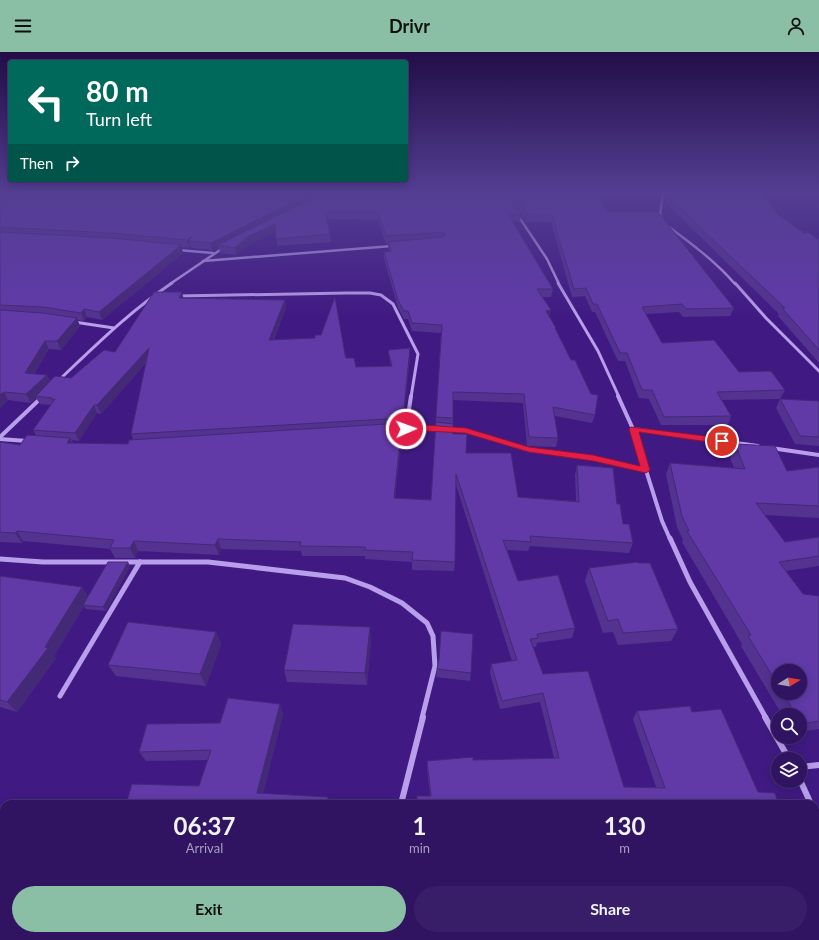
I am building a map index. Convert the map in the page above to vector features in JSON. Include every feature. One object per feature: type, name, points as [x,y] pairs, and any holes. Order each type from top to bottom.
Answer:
[{"type":"street","points":[[531,233],[548,259],[558,282],[598,351],[633,429],[662,521],[690,582],[785,752]]},
{"type":"street","points":[[678,233],[695,246],[727,274],[766,318],[819,371]]},
{"type":"street","points":[[57,382],[114,328],[152,296],[226,246]]},
{"type":"street","points":[[204,261],[395,246]]},
{"type":"street","points":[[176,250],[213,254]]},
{"type":"street","points":[[175,296],[370,293],[385,297],[393,304],[418,354],[406,429]]},
{"type":"street","points":[[152,296],[160,296]]},
{"type":"street","points":[[69,322],[114,328]]},
{"type":"street","points":[[0,438],[45,393]]},
{"type":"street","points":[[390,430],[425,428],[466,431],[529,450],[593,458],[646,470]]},
{"type":"street","points":[[633,429],[819,455]]},
{"type":"street","points":[[0,438],[31,442]]},
{"type":"street","points":[[0,559],[44,562],[208,562],[345,578],[370,587],[402,603],[427,622],[434,636],[435,666],[402,800]]},
{"type":"street","points":[[60,696],[140,562]]},
{"type":"street","points":[[807,766],[819,765]]},
{"type":"street","points":[[804,788],[809,800]]},
{"type":"building","points":[[0,233],[112,238],[181,245],[99,312],[84,309],[81,313],[43,307],[0,305]]},
{"type":"building","points":[[118,233],[230,233],[211,243],[189,241],[192,236],[187,240]]},
{"type":"building","points":[[241,233],[255,233],[247,237],[235,248],[218,245]]},
{"type":"building","points":[[276,233],[330,234],[276,239]]},
{"type":"building","points":[[385,233],[423,233],[386,236]]},
{"type":"building","points":[[444,233],[520,233],[553,289],[537,289],[551,310],[546,311],[571,360],[575,360],[591,394],[598,395],[595,415],[553,407],[558,438],[529,437],[524,394],[453,392],[453,418],[436,417],[442,325],[412,323],[408,311],[404,311],[398,300],[384,252],[391,251],[388,242],[442,237],[445,235]]},
{"type":"building","points":[[557,233],[675,233],[734,308],[686,309],[682,304],[642,307],[662,343],[714,340],[739,372],[771,371],[785,390],[717,392],[731,416],[664,417],[652,390],[642,390],[627,353],[620,353],[597,304],[593,304],[586,288],[574,289]]},
{"type":"building","points":[[706,233],[810,233],[819,240],[819,350],[782,308],[785,308]]},
{"type":"building","points":[[154,292],[182,292],[179,298],[285,300],[269,340],[315,338],[315,335],[321,335],[335,297],[346,358],[354,358],[356,367],[392,366],[388,350],[410,348],[403,418],[131,434],[149,348],[97,405],[94,405],[75,433],[33,430],[55,399],[36,396],[55,376],[71,378],[104,350],[115,352]]},
{"type":"building","points":[[0,310],[42,313],[77,318],[57,341],[45,341],[25,373],[47,375],[26,394],[4,392],[0,395]]},
{"type":"building","points":[[780,399],[819,401],[819,437],[800,436]]},
{"type":"building","points":[[436,422],[453,424],[453,434],[467,434],[466,453],[511,453],[518,497],[579,502],[577,465],[613,468],[617,504],[620,504],[623,524],[629,524],[633,543],[530,536],[531,542],[503,540],[518,581],[558,575],[575,628],[537,634],[538,638],[530,639],[543,674],[588,671],[624,787],[665,788],[637,711],[690,706],[692,712],[721,709],[758,792],[775,793],[777,800],[417,800],[417,796],[431,796],[427,761],[473,757],[473,760],[559,758],[543,693],[502,701],[491,664],[517,660],[456,474],[455,562],[412,560],[413,552],[365,550],[365,547],[300,546],[301,542],[218,539],[215,545],[134,541],[130,548],[110,548],[114,540],[17,531],[15,533],[0,532],[0,442],[20,445],[27,435],[70,438],[67,443],[128,444],[129,440],[402,423],[394,498],[431,500]]},
{"type":"building","points":[[735,444],[775,446],[787,471],[819,467],[819,506],[756,503],[785,542],[819,537],[819,556],[779,562],[803,594],[819,596],[819,721],[807,723],[807,708],[792,708],[787,700],[807,700],[807,664],[771,664],[771,674],[748,636],[751,635],[687,531],[689,531],[682,516],[670,463],[745,469]]},
{"type":"building","points":[[108,562],[128,562],[103,607],[83,605]]},
{"type":"building","points":[[638,562],[650,563],[678,629],[623,633],[618,619],[608,621],[589,568]]},
{"type":"building","points":[[0,576],[82,587],[45,647],[48,648],[7,702],[0,700]]},
{"type":"building","points":[[128,622],[216,632],[200,674],[108,665]]},
{"type":"building","points":[[293,624],[370,627],[365,673],[284,670]]},
{"type":"building","points":[[441,631],[473,634],[471,673],[437,669]]},
{"type":"building","points":[[228,698],[280,704],[257,793],[328,797],[328,800],[127,800],[132,784],[199,786],[211,750],[139,752],[147,724],[220,723]]},
{"type":"route","points":[[406,429],[425,428],[466,431],[529,450],[593,458],[646,470],[633,429],[722,441]]}]
